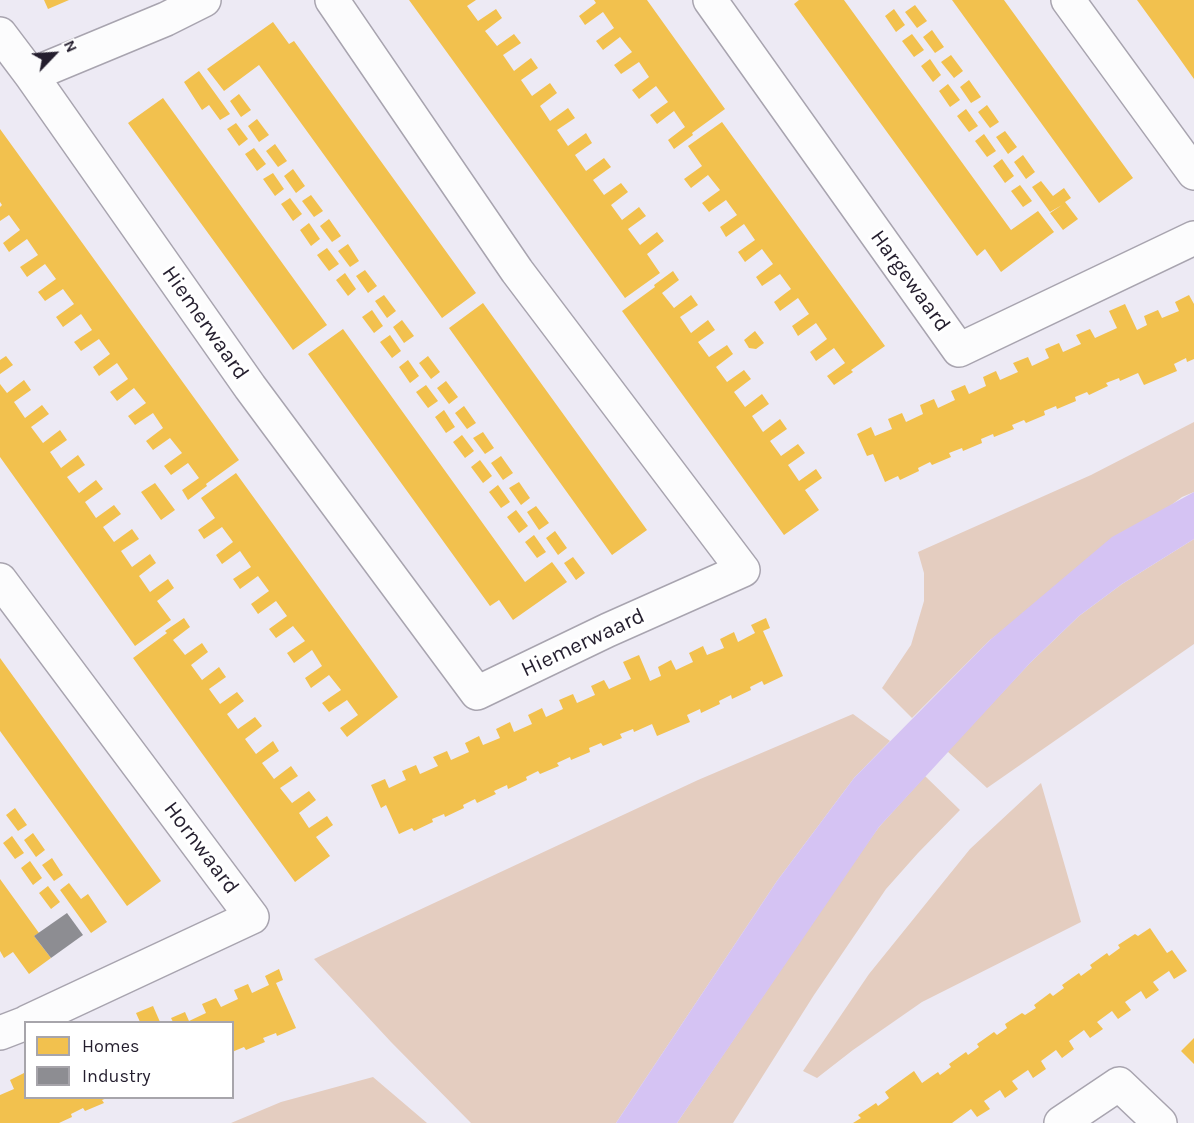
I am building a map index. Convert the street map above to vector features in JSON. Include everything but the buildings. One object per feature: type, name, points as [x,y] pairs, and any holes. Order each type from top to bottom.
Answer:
[{"type":"street","points":[[32,75],[166,19],[204,0]]},
{"type":"street","name":"Hiemerwaard","points":[[0,34],[32,75],[250,387],[477,693],[608,630],[743,570],[517,271],[332,0]]},
{"type":"street","name":"Hargewaard","points":[[710,0],[959,350],[1194,238]]},
{"type":"street","points":[[1068,0],[1194,173]]},
{"type":"street","name":"Hornwaard","points":[[0,580],[252,917],[30,1021]]},
{"type":"street","name":"Hornwaard","points":[[0,1033],[24,1024]]},
{"type":"street","points":[[1061,1123],[1119,1084],[1160,1123]]},
{"type":"shaded area","points":[[1194,422],[1194,492],[1182,497],[990,640],[912,718],[882,688],[911,645],[924,601],[924,573],[918,552],[1091,475]]},
{"type":"shaded area","points":[[1194,492],[1194,539],[1122,584],[1079,616],[1031,662],[879,827],[677,1123],[616,1123],[777,881],[854,778],[990,640],[1112,537]]},
{"type":"shaded area","points":[[1194,539],[1194,644],[987,788],[947,751],[1031,662],[1079,616],[1122,584]]},
{"type":"shaded area","points":[[853,714],[890,741],[854,778],[777,881],[616,1123],[471,1123],[314,959],[698,780]]},
{"type":"shaded area","points":[[925,776],[960,810],[886,889],[814,995],[733,1123],[677,1123],[852,864],[879,827]]},
{"type":"shaded area","points":[[1041,783],[1081,922],[922,1002],[817,1078],[803,1071],[869,974],[970,849]]},
{"type":"shaded area","points":[[373,1077],[427,1123],[231,1123],[281,1102]]}]
